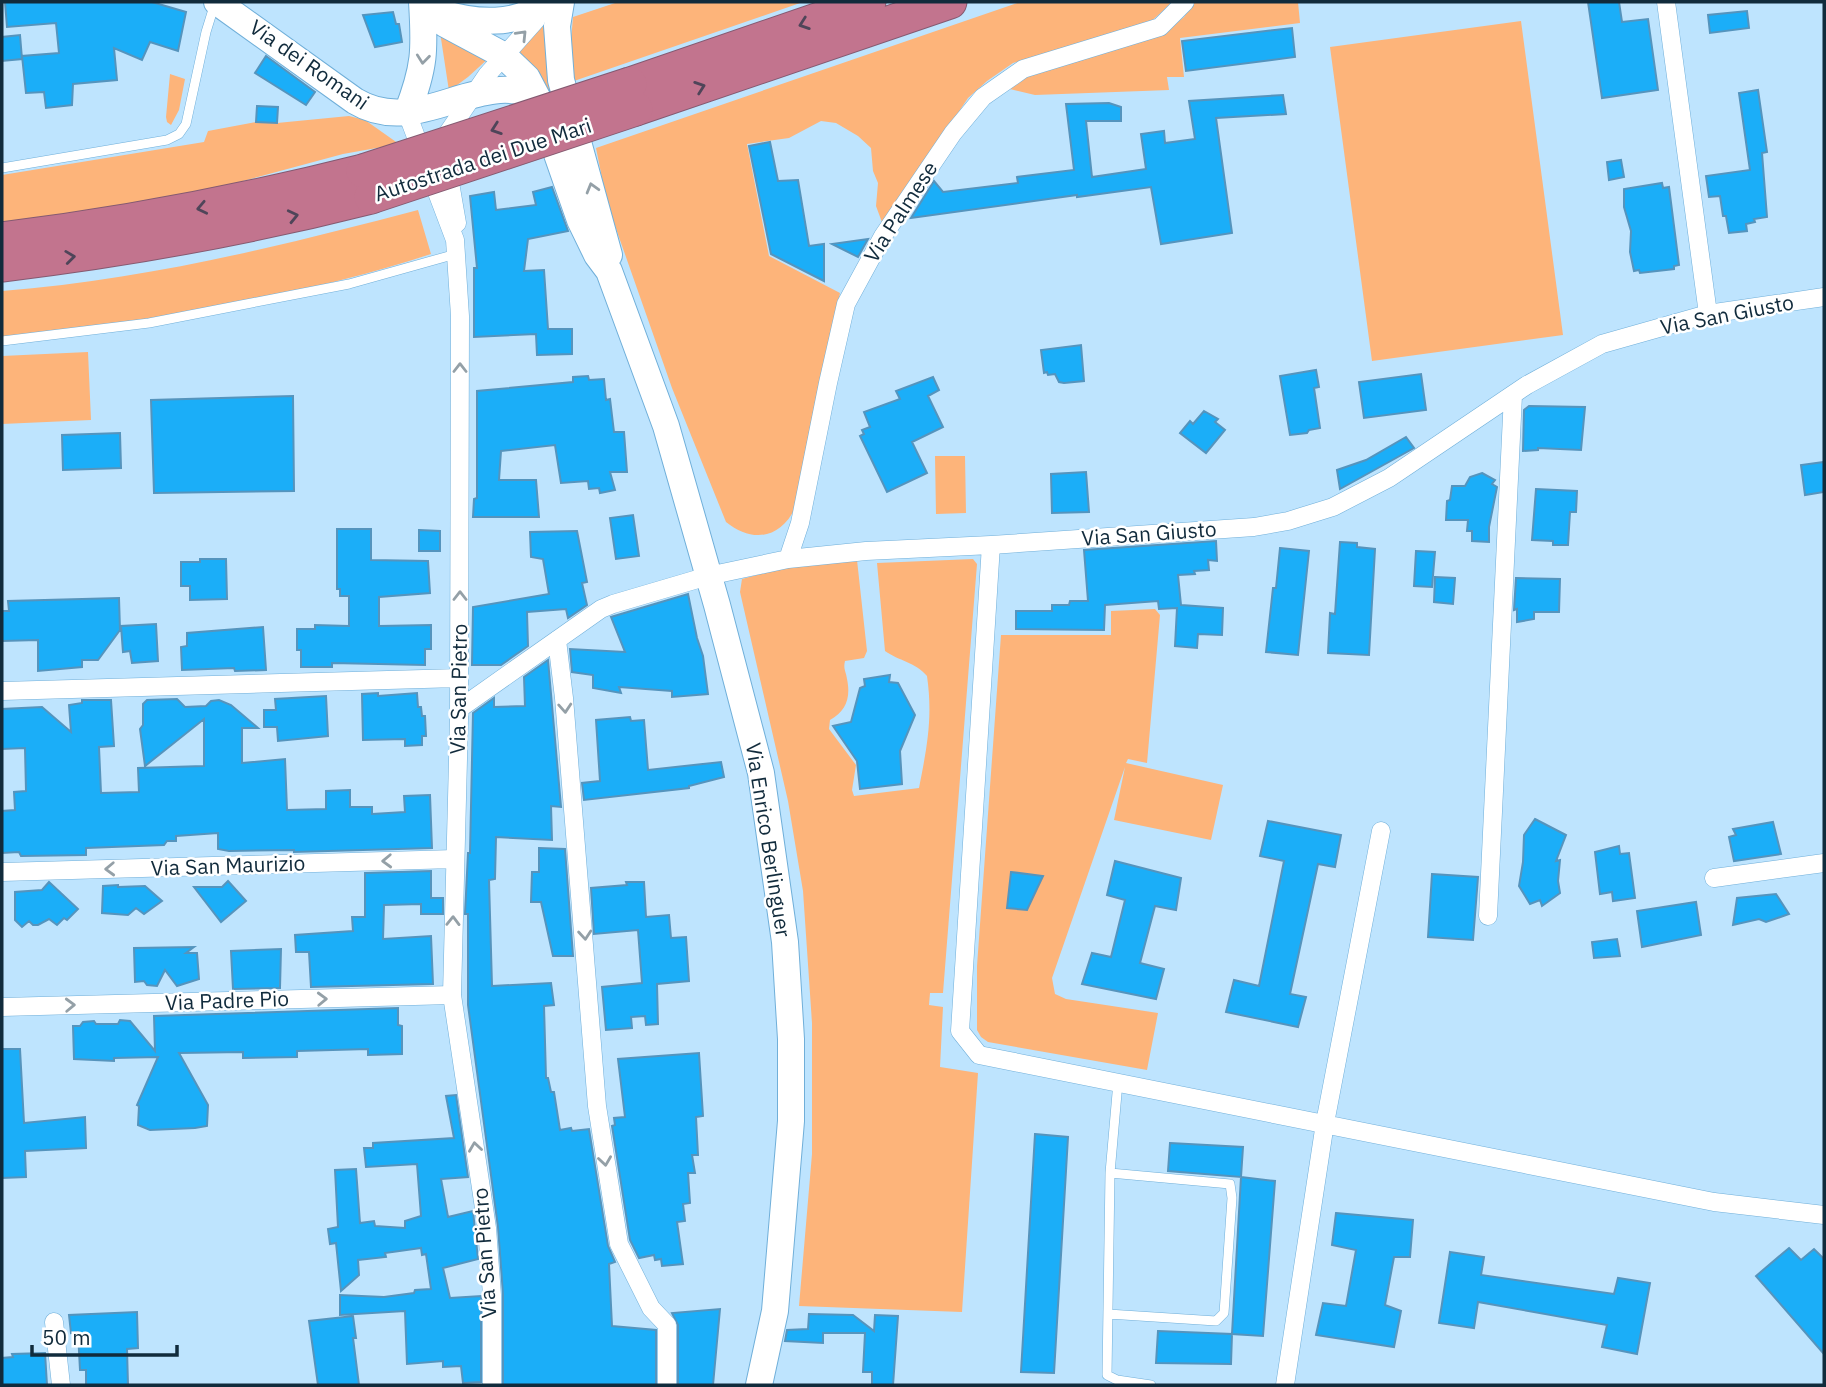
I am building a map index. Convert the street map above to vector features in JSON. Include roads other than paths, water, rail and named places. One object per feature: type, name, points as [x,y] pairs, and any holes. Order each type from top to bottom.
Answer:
[{"type":"highway","name":"Autostrada dei Due Mari","points":[[2,265],[89,255],[193,237],[371,197],[633,97],[869,2]]},
{"type":"highway","name":"Autostrada dei Due Mari","points":[[2,239],[85,229],[289,190],[633,97],[950,2]]},
{"type":"main road","name":"Via dei Romani","points":[[217,2],[366,107],[382,112],[407,113]]},
{"type":"main road","points":[[407,113],[422,69],[429,5],[466,19],[485,21],[506,19],[549,3]]},
{"type":"main road","name":"Via Enrico Berlinguer","points":[[549,3],[557,26],[561,80],[609,248],[609,271]]},
{"type":"main road","name":"Via Enrico Berlinguer","points":[[429,5],[445,24],[503,55],[527,78],[537,97],[580,220],[597,255],[609,271],[666,426],[761,774],[785,942],[791,1039],[791,1121],[775,1311],[759,1385]]},
{"type":"main road","points":[[407,113],[496,91],[517,90],[537,97]]},
{"type":"street","name":"Via Palmese","points":[[788,559],[800,523],[846,304],[883,236],[953,133],[983,97],[1023,69],[1160,27],[1185,2]]},
{"type":"street","points":[[1666,2],[1708,314]]},
{"type":"street","points":[[456,247],[457,226],[444,148],[447,134],[503,55],[549,3]]},
{"type":"street","name":"Via San Pietro","points":[[407,113],[456,247],[460,316],[459,709],[452,995],[487,1228],[492,1295],[492,1385]]},
{"type":"street","name":"Via San Giusto","points":[[459,709],[612,604],[708,576],[788,559],[866,551],[1254,527],[1288,521],[1333,507],[1389,478],[1513,395],[1602,344],[1708,314],[1824,297]]},
{"type":"street","points":[[1488,916],[1513,395]]},
{"type":"street","points":[[991,545],[960,1031],[979,1055],[1325,1122],[1714,1202],[1824,1214]]},
{"type":"street","points":[[557,640],[597,1106],[606,1168],[619,1244],[651,1308],[667,1325],[667,1385]]},
{"type":"street","points":[[2,691],[459,678]]},
{"type":"street","points":[[1285,1385],[1325,1122],[1381,831]]},
{"type":"street","name":"Via San Maurizio","points":[[2,872],[455,859]]},
{"type":"street","points":[[1714,878],[1824,863]]},
{"type":"street","name":"Via Padre Pio","points":[[2,1007],[452,995]]},
{"type":"street","points":[[54,1322],[61,1385]]},
{"type":"lane","points":[[2,168],[167,140],[179,134],[186,124],[206,32],[217,2]]},
{"type":"lane","points":[[2,341],[149,323],[349,284],[456,247]]},
{"type":"lane","points":[[1118,1082],[1110,1173],[1107,1375],[1117,1380],[1151,1385]]},
{"type":"lane","points":[[1108,1314],[1216,1321],[1221,1319],[1224,1313],[1232,1198],[1230,1184],[1110,1173]]}]
